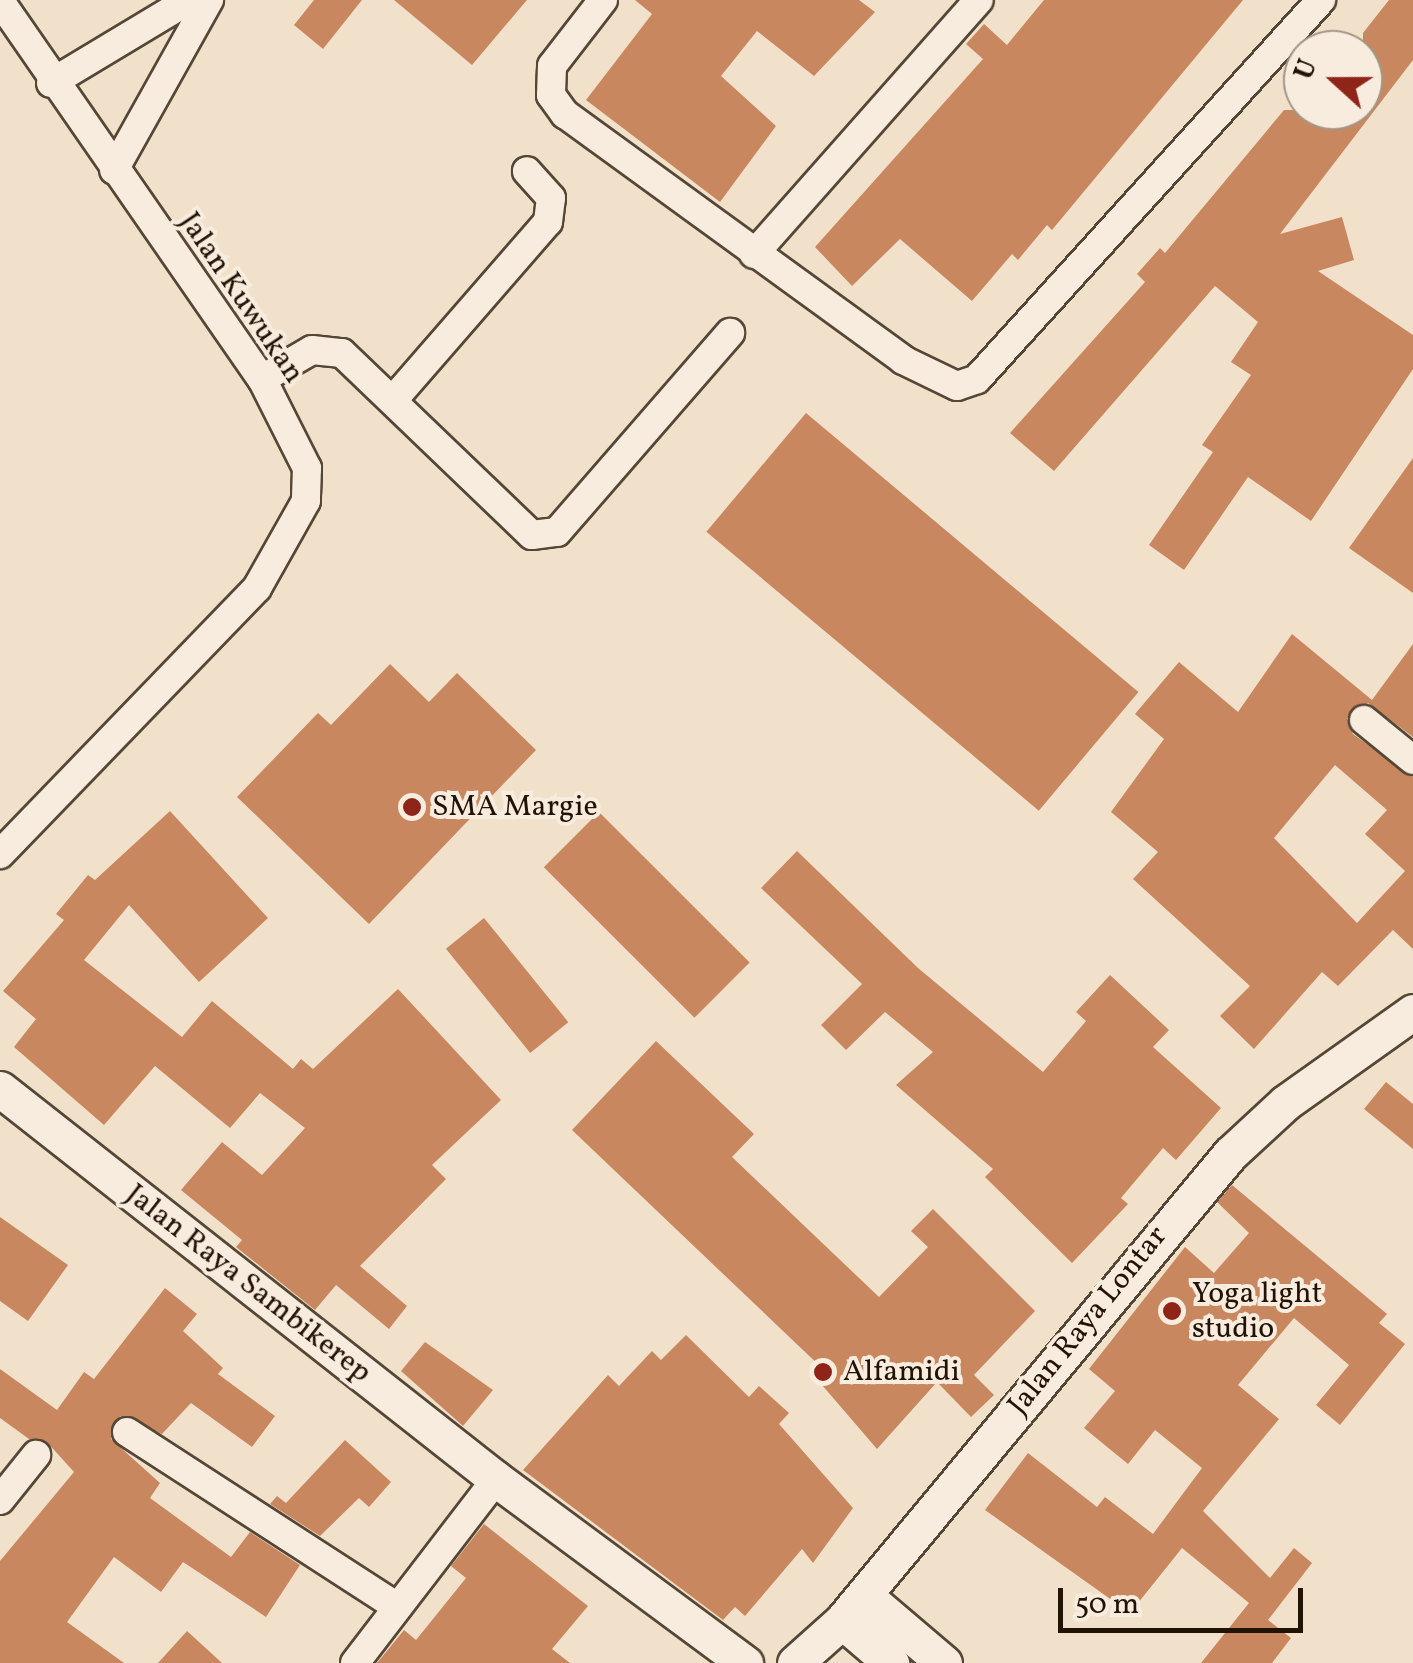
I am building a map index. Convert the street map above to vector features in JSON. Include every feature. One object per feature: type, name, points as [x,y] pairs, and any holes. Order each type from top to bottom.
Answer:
[{"type":"street","points":[[51,82],[189,0]]},
{"type":"street","points":[[114,170],[209,0]]},
{"type":"street","points":[[603,0],[560,48],[550,95],[582,129],[754,254],[931,376],[957,386],[977,378],[1321,0]]},
{"type":"street","points":[[754,254],[978,0]]},
{"type":"street","name":"Jalan Kuwukan","points":[[0,1],[51,82],[262,379],[307,468],[306,500],[256,588],[0,854]]},
{"type":"street","points":[[392,400],[548,222],[551,198],[526,171]]},
{"type":"street","points":[[262,379],[312,350],[342,352],[508,520],[532,535],[557,532],[730,332]]},
{"type":"street","points":[[1364,720],[1413,760]]},
{"type":"street","name":"Jalan Raya Lontar","points":[[795,1663],[853,1608],[1230,1154],[1284,1103],[1413,1012]]},
{"type":"street","name":"Jalan Raya Sambikerep","points":[[0,1088],[496,1479]]},
{"type":"street","points":[[127,1432],[397,1607]]},
{"type":"street","points":[[0,1500],[36,1455]]},
{"type":"street","points":[[355,1663],[496,1479],[745,1663]]},
{"type":"street","points":[[853,1608],[891,1663]]},
{"type":"street","points":[[853,1608],[944,1663]]},
{"type":"building","points":[[314,0],[362,0],[323,49],[294,25]]},
{"type":"building","points":[[394,0],[527,0],[472,65]]},
{"type":"building","points":[[635,0],[859,0],[875,12],[814,76],[757,31],[721,76],[776,126],[720,202],[586,100],[652,14]]},
{"type":"building","points":[[1044,0],[1243,0],[1052,230],[1047,225],[1018,260],[1012,254],[972,301],[900,239],[852,286],[815,247],[983,59],[966,44],[984,24],[1007,45]]},
{"type":"building","points":[[1389,0],[1413,0],[1413,60],[1383,99],[1383,30],[1365,30]]},
{"type":"building","points":[[1283,111],[1283,130],[1359,130],[1280,234],[1342,217],[1354,260],[1318,271],[1413,335],[1413,369],[1311,521],[1248,477],[1184,570],[1149,545],[1213,452],[1202,445],[1251,375],[1231,362],[1258,322],[1215,286],[1054,471],[1010,433],[1145,282],[1137,274],[1160,248],[1165,253]]},
{"type":"building","points":[[806,413],[1138,692],[1039,811],[706,532]]},
{"type":"building","points":[[1413,458],[1413,593],[1349,548]]},
{"type":"building","points":[[1292,634],[1372,700],[1413,644],[1413,737],[1368,703],[1347,718],[1353,734],[1413,777],[1413,949],[1393,930],[1338,986],[1322,972],[1254,1049],[1220,1016],[1250,986],[1133,879],[1158,852],[1111,812],[1164,739],[1135,714],[1179,662],[1238,712]],"holes":[[[1335,765],[1387,810],[1365,834],[1405,871],[1357,923],[1274,838]]]},
{"type":"building","points":[[390,664],[429,702],[457,673],[536,750],[369,924],[237,797],[318,713],[331,725]]},
{"type":"building","points":[[170,811],[268,918],[199,982],[129,905],[84,960],[182,1037],[212,1001],[293,1069],[301,1059],[313,1069],[398,989],[501,1100],[432,1165],[446,1179],[360,1266],[407,1306],[389,1329],[336,1285],[315,1310],[236,1247],[242,1240],[181,1190],[222,1142],[262,1175],[305,1128],[260,1093],[230,1128],[155,1066],[104,1125],[14,1047],[36,1019],[3,991],[64,920],[56,914],[88,875],[95,880]]},
{"type":"building","points":[[599,812],[750,963],[694,1018],[544,867]]},
{"type":"building","points":[[797,851],[918,968],[1043,1072],[1086,1021],[1076,1012],[1110,975],[1169,1030],[1153,1047],[1221,1108],[1176,1160],[1163,1148],[1121,1198],[1128,1204],[1072,1263],[985,1177],[993,1169],[896,1085],[933,1052],[885,1012],[846,1050],[821,1025],[862,984],[761,888]]},
{"type":"building","points":[[484,918],[568,1022],[530,1053],[446,949]]},
{"type":"building","points":[[656,1041],[754,1134],[732,1157],[879,1297],[928,1247],[911,1231],[933,1209],[1035,1311],[974,1375],[994,1395],[971,1417],[937,1382],[877,1449],[816,1378],[824,1370],[572,1130]]},
{"type":"building","points":[[1386,1082],[1413,1104],[1413,1149],[1364,1109]]},
{"type":"building","points":[[1232,1185],[1387,1314],[1379,1323],[1405,1344],[1340,1425],[1316,1405],[1349,1365],[1294,1318],[1238,1385],[1279,1419],[1203,1511],[1270,1578],[1294,1548],[1312,1563],[1268,1620],[1291,1638],[1272,1663],[1201,1663],[1249,1603],[1182,1548],[1130,1613],[985,1510],[1028,1453],[1097,1507],[1105,1497],[1153,1534],[1202,1468],[1155,1430],[1128,1464],[1084,1428],[1115,1391],[1089,1369],[1185,1247],[1214,1273],[1249,1233],[1217,1202]]},
{"type":"building","points":[[0,1217],[68,1265],[28,1321],[0,1301]]},
{"type":"building","points":[[165,1288],[197,1314],[183,1331],[223,1368],[218,1374],[275,1416],[252,1447],[191,1403],[162,1434],[120,1416],[111,1439],[160,1483],[150,1498],[231,1557],[250,1532],[300,1565],[266,1617],[183,1562],[161,1592],[114,1557],[67,1622],[124,1663],[0,1663],[0,1561],[74,1472],[46,1441],[29,1439],[0,1418],[0,1369],[57,1410],[84,1372],[94,1379]]},
{"type":"building","points":[[686,1335],[749,1397],[759,1386],[789,1413],[779,1424],[853,1508],[813,1563],[802,1549],[745,1616],[735,1607],[723,1620],[523,1470],[608,1375],[619,1386],[652,1351],[661,1360]]},
{"type":"building","points":[[425,1342],[493,1390],[463,1426],[401,1371]]},
{"type":"building","points":[[345,1440],[391,1482],[369,1507],[359,1498],[320,1536],[270,1504],[277,1496],[286,1503]]},
{"type":"building","points":[[484,1524],[588,1606],[552,1649],[570,1663],[377,1663],[404,1630],[416,1640],[466,1578],[451,1566]]},
{"type":"building","points":[[187,1631],[222,1663],[158,1663]]},
{"type":"place","name":"SMA Margie","points":[[412,807]]},
{"type":"place","name":"Yoga light studio","points":[[1172,1311]]},
{"type":"place","name":"Alfamidi","points":[[823,1372]]}]
